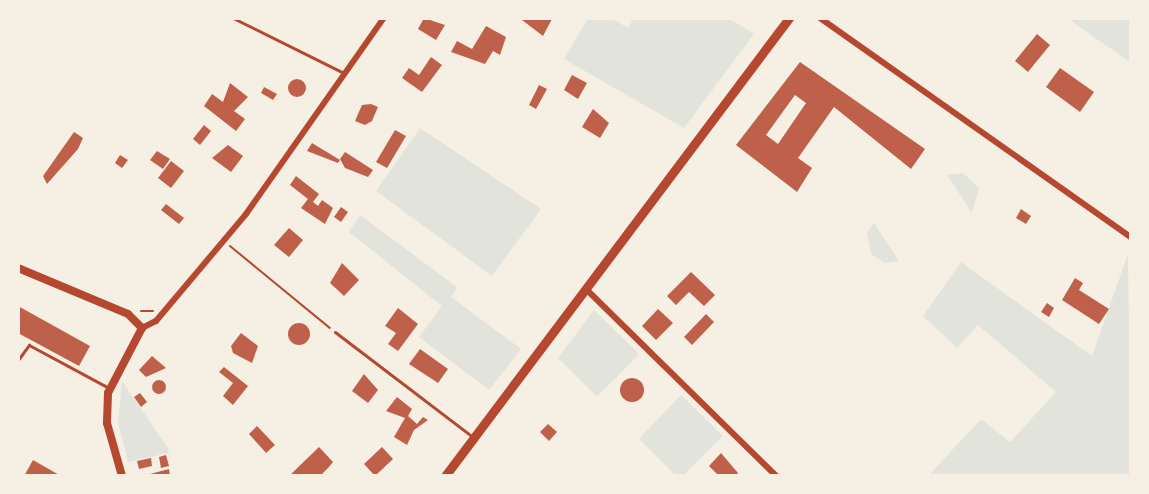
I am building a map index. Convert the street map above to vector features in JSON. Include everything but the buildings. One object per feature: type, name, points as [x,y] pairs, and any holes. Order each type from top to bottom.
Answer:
[{"type":"main road","points":[[445,476],[476,440],[789,18]]},
{"type":"street","points":[[122,476],[107,423],[109,388],[142,328],[156,321],[223,241],[346,74],[384,18]]},
{"type":"street","points":[[820,18],[1131,237]]},
{"type":"street","points":[[18,268],[125,313],[142,328]]},
{"type":"street","points":[[587,290],[776,476]]},
{"type":"lane","points":[[233,18],[346,74]]},
{"type":"lane","points":[[335,332],[476,440]]},
{"type":"lane","points":[[18,360],[29,345],[109,388]]},
{"type":"path","points":[[223,241],[335,332]]},
{"type":"path","points":[[125,313],[128,306],[148,312],[161,304]]},
{"type":"shaded area","points":[[588,18],[611,18],[628,28],[634,18],[728,18],[754,34],[684,128],[564,59]]},
{"type":"shaded area","points":[[1067,18],[1131,18],[1131,63]]},
{"type":"shaded area","points":[[420,128],[541,209],[492,276],[376,191]]},
{"type":"shaded area","points":[[963,173],[979,188],[972,213],[947,175]]},
{"type":"shaded area","points":[[360,215],[457,287],[451,297],[521,349],[489,390],[419,337],[442,306],[349,232]]},
{"type":"shaded area","points":[[874,223],[899,261],[885,263],[871,254],[867,233]]},
{"type":"shaded area","points":[[1128,254],[1131,476],[928,476],[981,419],[1010,442],[1056,392],[978,325],[957,348],[923,316],[961,262],[1092,356]]},
{"type":"shaded area","points":[[594,310],[639,354],[597,397],[558,358]]},
{"type":"shaded area","points":[[122,381],[168,448],[169,453],[128,462],[118,423]]},
{"type":"shaded area","points":[[681,395],[723,436],[683,476],[676,476],[639,439]]}]
